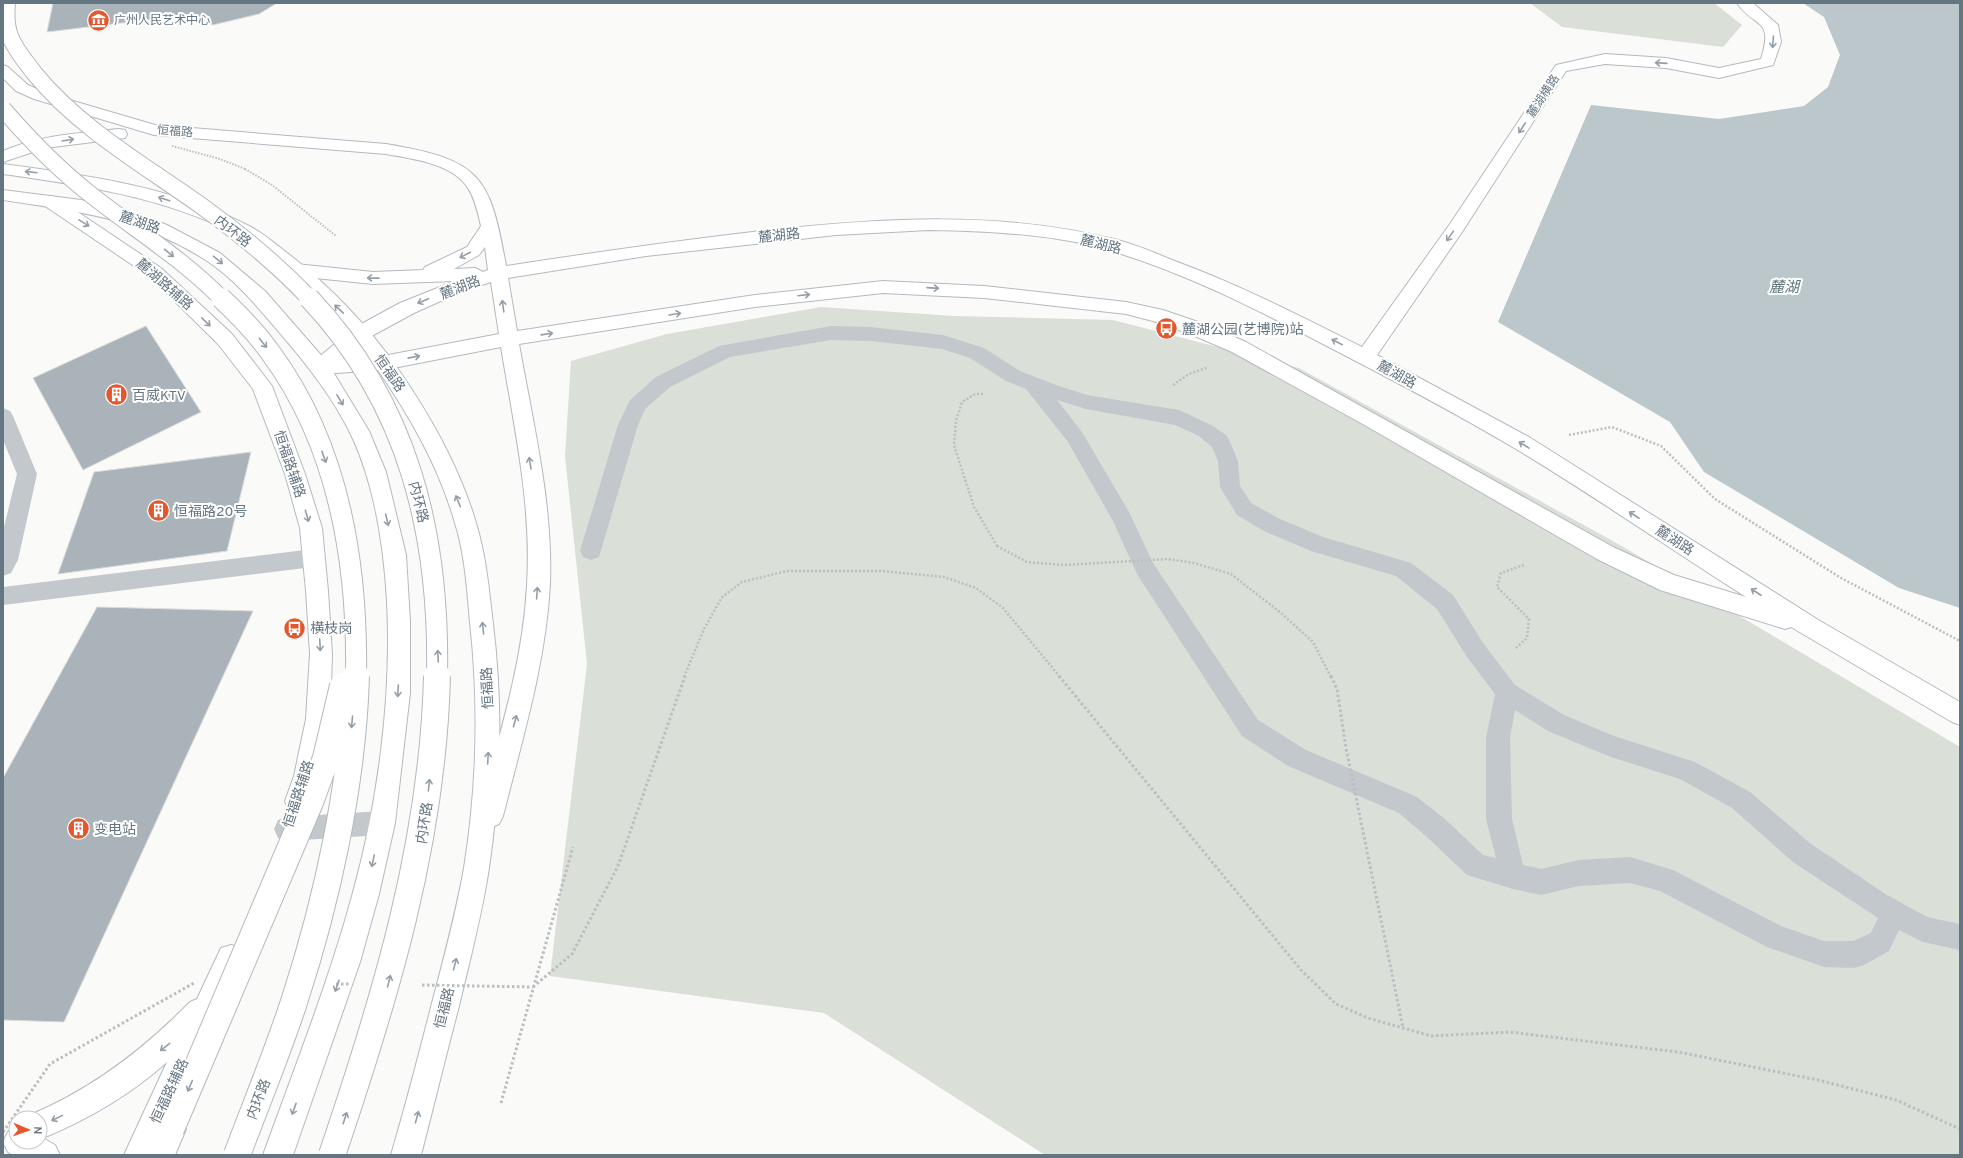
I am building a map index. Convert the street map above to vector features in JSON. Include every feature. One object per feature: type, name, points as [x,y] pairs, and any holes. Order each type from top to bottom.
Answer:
[{"type":"main road","name":"内环路","points":[[7,3],[6,15],[10,37],[38,79],[60,102],[136,162],[195,201],[251,244],[304,292],[332,323],[359,360],[383,401],[402,444],[418,494],[428,545],[434,594],[438,670],[434,743],[426,819],[408,903],[384,1000],[332,1155]]},
{"type":"main road","name":"麓湖横路","points":[[1365,357],[1456,228],[1562,68],[1605,59],[1666,63],[1719,73],[1768,62],[1774,42],[1772,25],[1744,3]]},
{"type":"main road","name":"恒福路","points":[[3,70],[22,88],[40,96],[154,130],[355,145],[411,153],[455,169],[472,182],[482,198],[490,226],[499,273],[508,339],[535,490],[539,529],[536,615],[523,690],[477,867],[457,956],[406,1155]]},
{"type":"main road","name":"内环路","points":[[3,109],[21,132],[58,166],[204,282],[247,323],[285,373],[301,399],[336,488],[346,530],[356,602],[358,648],[349,756],[340,817],[309,952],[285,1029],[237,1155]]},
{"type":"main road","points":[[3,157],[15,151],[66,140],[154,130]]},
{"type":"main road","name":"麓湖路","points":[[3,169],[59,176],[155,196],[194,209],[240,228],[266,245],[296,270]]},
{"type":"main road","name":"麓湖路","points":[[3,195],[81,206],[131,218],[161,229],[214,257],[259,296],[320,367]]},
{"type":"main road","name":"麓湖路辅路","points":[[43,201],[92,228],[154,272],[225,339],[262,386]]},
{"type":"main road","name":"麓湖路","points":[[320,367],[361,333],[407,308],[457,287],[499,273],[646,250],[884,225],[971,225],[1054,233],[1117,246],[1200,277],[1273,310],[1365,357],[1522,443],[1812,628],[1960,714]]},
{"type":"main road","points":[[412,277],[446,265],[473,251],[490,226]]},
{"type":"main road","name":"恒福路","points":[[296,270],[352,321],[384,363],[412,404],[438,453],[463,514],[476,574],[488,694],[488,760],[477,867]]},
{"type":"main road","points":[[296,270],[332,275],[373,278],[499,273]]},
{"type":"main road","name":"麓湖路","points":[[320,367],[384,363],[508,339],[755,301],[883,287],[984,292],[1126,308],[1156,315],[1197,329],[1239,347],[1368,418],[1605,553],[1668,583],[1812,628]]},
{"type":"main road","points":[[278,1155],[346,962],[366,894],[382,823],[398,693],[399,622],[395,555],[376,472],[362,436],[320,367]]},
{"type":"main road","name":"恒福路辅路","points":[[139,1155],[250,915],[286,829],[306,776],[318,719],[321,654],[311,528],[295,474],[262,386]]},
{"type":"main road","points":[[160,1155],[310,802],[326,758],[345,675],[356,602]]},
{"type":"main road","points":[[48,1123],[109,1090],[172,1042],[212,999]]},
{"type":"main road","points":[[35,1150],[45,1155]]},
{"type":"street","points":[[591,551],[628,425],[637,405],[663,382],[726,351],[831,333],[870,334],[943,342],[977,353],[1013,376],[1032,384],[1086,402],[1179,418],[1206,431],[1220,442],[1228,461],[1230,487],[1244,509],[1272,524],[1319,545],[1403,569],[1445,602],[1486,664],[1507,692],[1556,723],[1611,746],[1686,770],[1741,800],[1802,853],[1878,904],[1923,929],[1960,937]]},
{"type":"street","points":[[1032,384],[1075,437],[1122,518],[1145,568],[1250,728],[1297,758],[1408,805],[1436,828],[1476,866],[1514,876],[1541,882],[1579,873],[1630,870],[1664,879],[1776,938],[1824,954],[1854,955],[1880,942],[1894,913]]},
{"type":"street","points":[[3,416],[27,474],[7,560],[3,567]]},
{"type":"street","points":[[3,596],[313,558]]},
{"type":"street","points":[[1507,692],[1498,738],[1499,819],[1514,876]]},
{"type":"street","points":[[286,829],[382,823]]},
{"type":"path","points":[[245,169],[272,185],[336,236]]},
{"type":"path","points":[[988,394],[975,394],[962,402],[956,421],[954,445],[974,507],[997,546],[1027,562],[1063,565],[1168,559],[1194,563],[1231,574],[1281,613],[1313,642],[1337,689],[1352,779],[1403,1028]]},
{"type":"path","points":[[1612,428],[1661,446],[1715,499],[1841,578],[1960,640]]},
{"type":"path","points":[[1486,664],[1514,650],[1527,638],[1529,620],[1497,587],[1501,573],[1524,565]]},
{"type":"path","points":[[533,988],[572,954],[618,866],[676,697],[704,629],[722,597],[742,582],[787,572],[882,570],[944,577],[976,588],[1003,608],[1301,970],[1336,1004],[1368,1018],[1431,1036],[1509,1032],[1678,1052],[1818,1080],[1896,1100],[1960,1129]]},
{"type":"path","points":[[501,1104],[573,847]]},
{"type":"shaded area","points":[[1530,3],[1714,3],[1742,25],[1723,47],[1562,27]]},
{"type":"shaded area","points":[[821,307],[954,316],[1113,320],[1299,368],[1620,545],[1960,747],[1960,1155],[1045,1155],[824,1013],[550,976],[587,664],[565,456],[571,361],[667,334]]},
{"type":"water","name":"麓湖","points":[[1803,3],[1960,3],[1960,608],[1899,588],[1704,472],[1670,422],[1498,322],[1591,105],[1719,119],[1804,106],[1828,87],[1840,55],[1824,17]]},
{"type":"building","name":"广州人民艺术中心","points":[[53,3],[277,3],[259,14],[213,25],[188,15],[47,32]]},
{"type":"building","name":"百威KTV","points":[[146,326],[201,412],[83,470],[33,378]]},
{"type":"building","name":"恒福路20号","points":[[251,452],[227,551],[58,574],[94,472]]},
{"type":"building","name":"变电站","points":[[97,607],[253,611],[64,1022],[3,1020],[3,778]]},
{"type":"place","name":"广州人民艺术中心","points":[[99,20]]},
{"type":"place","name":"麓湖公园(艺博院)站","points":[[1166,329]]},
{"type":"place","name":"百威KTV","points":[[116,395]]},
{"type":"place","name":"恒福路20号","points":[[158,511]]},
{"type":"place","name":"横枝岗","points":[[294,628]]},
{"type":"place","name":"变电站","points":[[78,829]]}]
